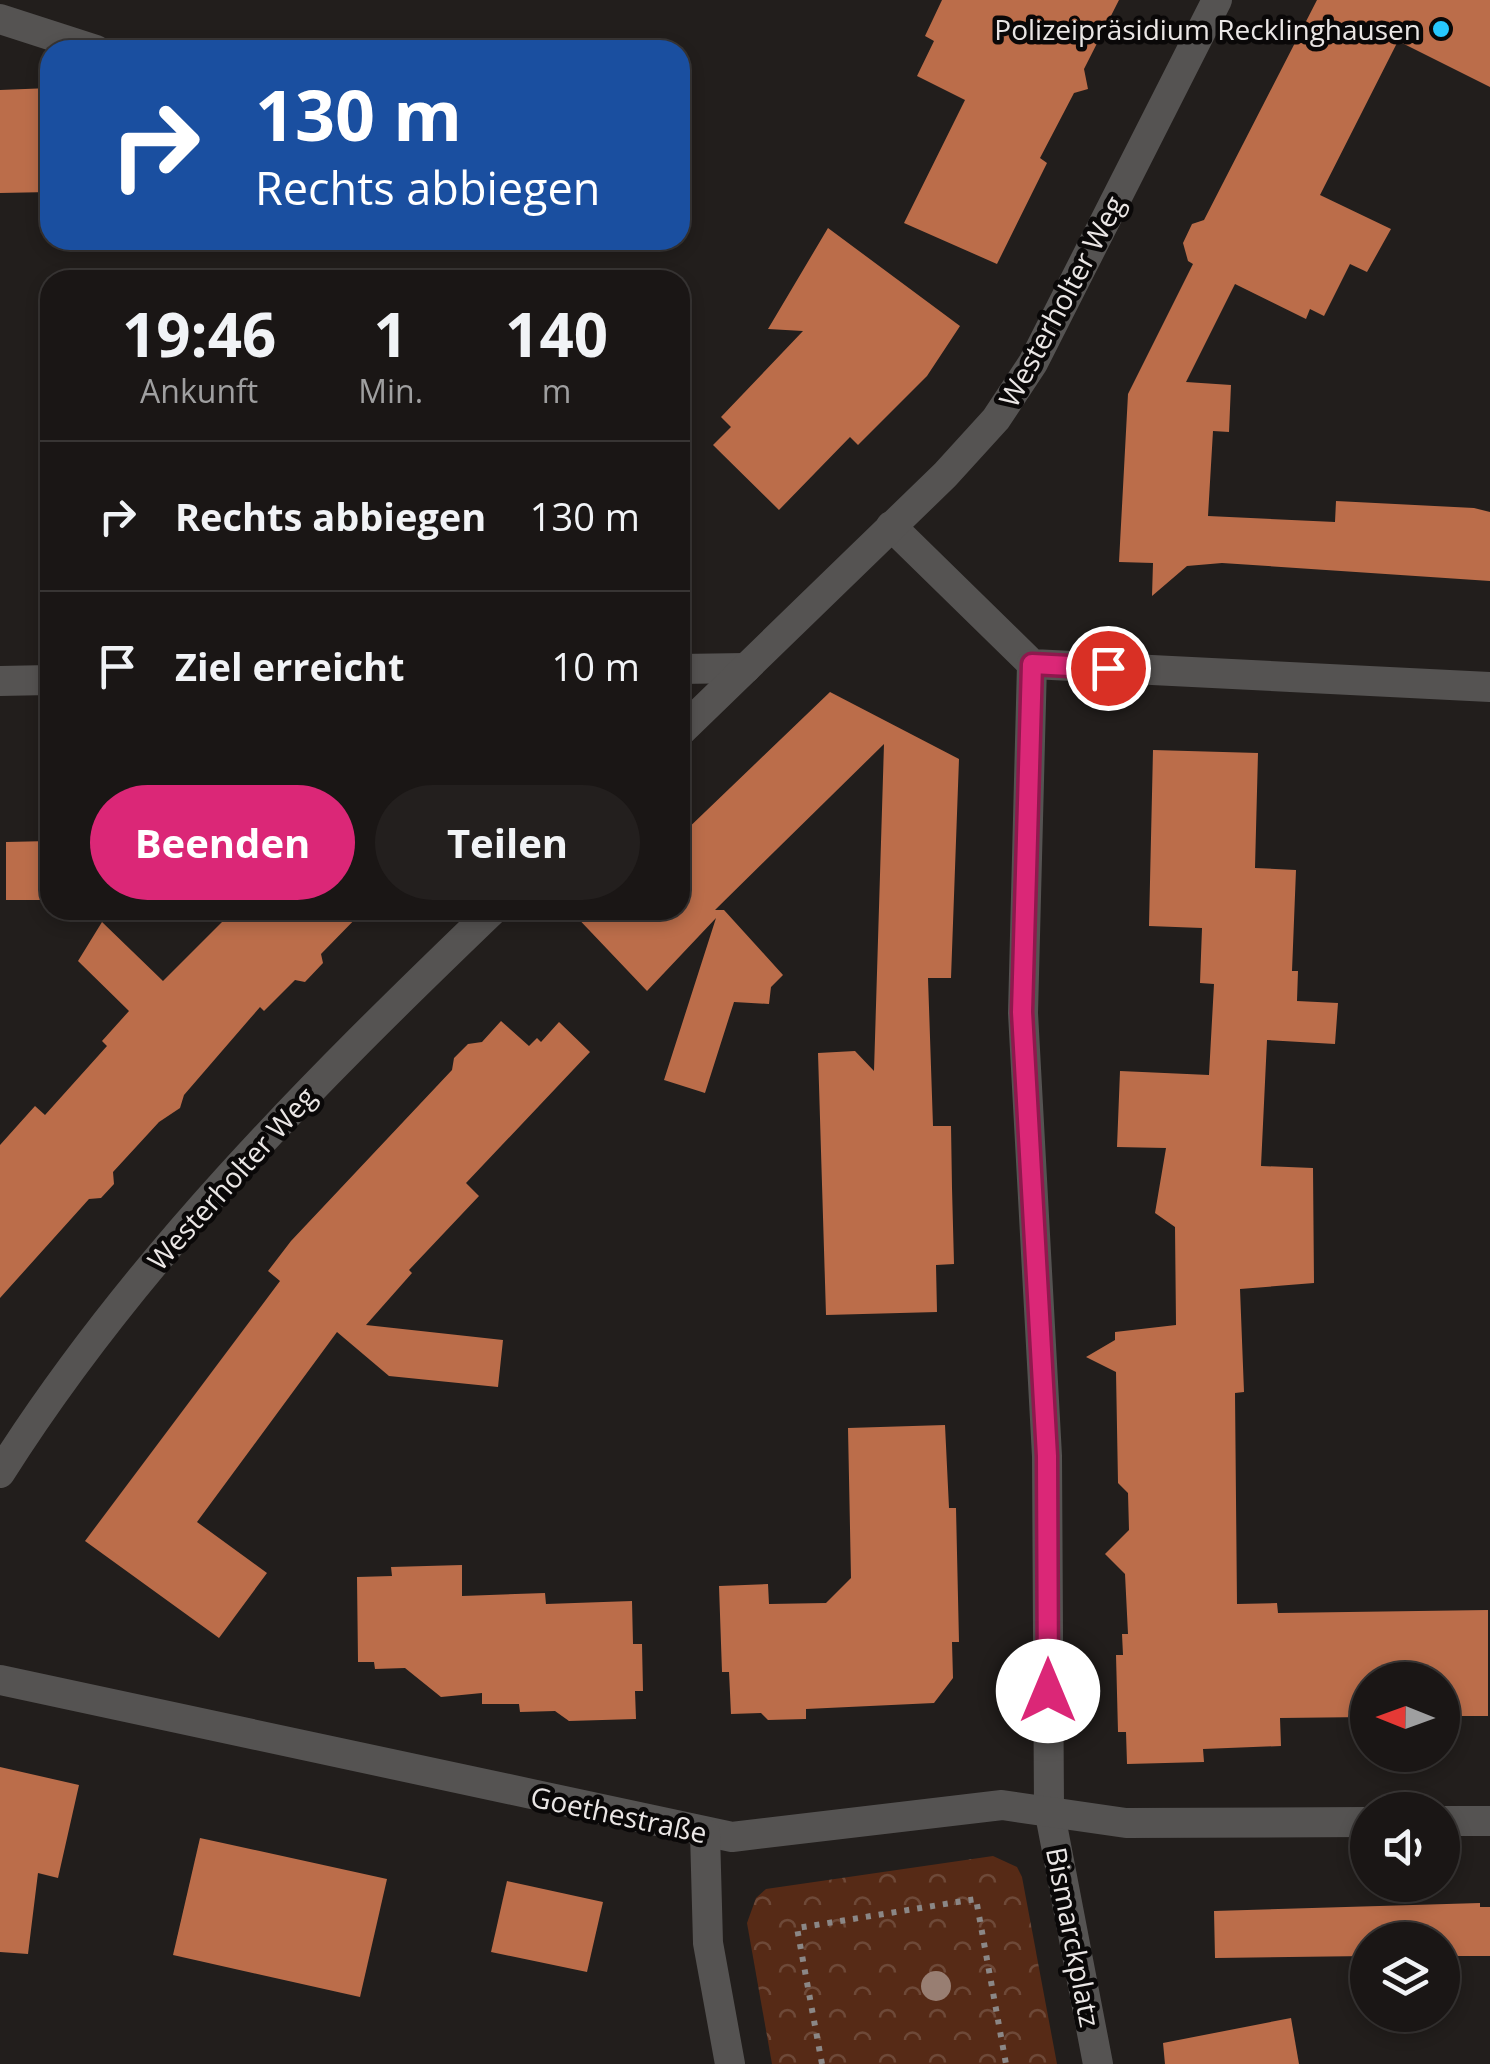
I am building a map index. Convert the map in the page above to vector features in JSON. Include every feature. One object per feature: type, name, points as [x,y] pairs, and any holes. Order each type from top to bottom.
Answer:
[{"type":"street","name":"Westerholter Weg","points":[[690,722],[996,419],[1033,363],[1217,0]]},
{"type":"street","points":[[0,19],[65,40]]},
{"type":"street","points":[[891,526],[1032,664],[1490,687]]},
{"type":"street","name":"Bismarckplatz","points":[[1032,664],[1022,1012],[1047,1456],[1049,1809],[1098,2064]]},
{"type":"street","points":[[690,669],[746,668]]},
{"type":"street","points":[[0,680],[40,680]]},
{"type":"street","name":"Westerholter Weg","points":[[0,1474],[36,1417],[114,1314],[230,1173],[332,1066],[483,920]]},
{"type":"street","name":"Goethestraße","points":[[0,1680],[732,1837],[1002,1805],[1049,1809],[1126,1824],[1350,1822]]},
{"type":"street","points":[[1460,1822],[1490,1822]]},
{"type":"street","points":[[704,1834],[708,1943],[730,2064]]},
{"type":"path","points":[[822,2064],[797,1928],[976,1898],[1006,2064]]},
{"type":"green space","points":[[993,1856],[1017,1867],[1022,1877],[1057,2064],[772,2064],[747,1923],[756,1898],[766,1889]]},
{"type":"building","points":[[942,0],[1119,0],[1084,69],[1088,89],[1074,93],[1040,158],[1047,163],[997,264],[904,223],[965,100],[917,76],[934,41],[925,36]]},
{"type":"building","points":[[1317,0],[1490,0],[1490,87],[1398,41],[1320,195],[1391,229],[1367,272],[1350,264],[1324,316],[1310,309],[1306,319],[1235,284],[1186,382],[1231,385],[1229,432],[1213,431],[1208,516],[1335,522],[1336,501],[1474,508],[1490,512],[1490,581],[1222,563],[1187,566],[1152,596],[1153,563],[1119,562],[1128,394],[1193,264],[1188,261],[1183,243],[1192,224],[1204,220]]},
{"type":"building","points":[[40,88],[40,192],[0,193],[0,90]]},
{"type":"building","points":[[828,228],[960,326],[927,376],[858,445],[850,437],[779,510],[713,445],[731,427],[721,417],[803,331],[768,329]]},
{"type":"building","points":[[830,692],[959,759],[951,978],[928,978],[933,1126],[951,1126],[954,1264],[936,1265],[937,1312],[826,1315],[818,1053],[855,1051],[874,1071],[884,744],[715,910],[724,910],[783,975],[771,987],[769,1004],[734,1002],[705,1093],[664,1080],[716,918],[647,991],[580,920],[690,920],[690,826]]},
{"type":"building","points":[[1153,750],[1258,753],[1255,868],[1296,870],[1292,971],[1298,971],[1297,1001],[1338,1003],[1335,1044],[1267,1040],[1261,1166],[1313,1168],[1314,1283],[1240,1289],[1244,1392],[1235,1393],[1237,1604],[1277,1603],[1278,1613],[1488,1610],[1488,1716],[1460,1716],[1460,1662],[1350,1662],[1350,1717],[1280,1718],[1281,1746],[1203,1749],[1204,1762],[1127,1764],[1126,1732],[1118,1732],[1116,1655],[1123,1655],[1122,1634],[1128,1634],[1125,1574],[1105,1554],[1129,1530],[1128,1493],[1118,1483],[1116,1372],[1086,1357],[1115,1340],[1115,1332],[1176,1325],[1175,1227],[1155,1213],[1166,1148],[1117,1147],[1120,1071],[1209,1075],[1214,984],[1200,983],[1202,928],[1149,926]]},
{"type":"building","points":[[40,841],[40,900],[6,900],[6,842]]},
{"type":"building","points":[[224,920],[354,920],[321,954],[323,963],[305,982],[295,980],[264,1011],[260,1007],[184,1095],[180,1108],[159,1122],[113,1172],[114,1184],[101,1198],[89,1199],[0,1298],[0,1145],[35,1106],[45,1115],[107,1046],[102,1041],[129,1011],[78,961],[102,922],[163,981]]},
{"type":"building","points":[[501,1021],[529,1046],[537,1038],[541,1042],[559,1022],[590,1052],[466,1183],[479,1196],[409,1270],[412,1273],[366,1325],[503,1340],[498,1387],[389,1376],[337,1332],[197,1522],[267,1573],[219,1638],[85,1541],[280,1281],[268,1271],[291,1241],[452,1070],[454,1058],[468,1044],[482,1042]]},
{"type":"building","points":[[945,1425],[949,1508],[956,1508],[959,1642],[952,1642],[953,1678],[934,1703],[806,1709],[806,1719],[768,1720],[761,1713],[731,1714],[729,1672],[722,1672],[719,1586],[768,1584],[769,1604],[826,1603],[851,1578],[848,1428]]},
{"type":"building","points":[[462,1565],[462,1596],[545,1593],[546,1604],[632,1601],[633,1644],[642,1644],[643,1691],[635,1691],[636,1719],[569,1721],[555,1711],[520,1712],[519,1704],[482,1704],[482,1693],[441,1697],[405,1668],[375,1669],[374,1662],[358,1662],[357,1577],[392,1576],[391,1567]]},
{"type":"building","points":[[0,1767],[79,1785],[58,1878],[38,1873],[28,1954],[0,1952]]},
{"type":"building","points":[[200,1838],[387,1879],[360,1997],[173,1955]]},
{"type":"building","points":[[507,1881],[603,1902],[587,1972],[491,1952]]},
{"type":"building","points":[[1480,1903],[1480,1907],[1490,1907],[1490,1956],[1460,1956],[1460,1922],[1350,1922],[1350,1956],[1215,1958],[1214,1911]]},
{"type":"building","points":[[1291,2018],[1299,2064],[1165,2064],[1163,2043]]},
{"type":"place","name":"Polizeipräsidium Recklinghausen","points":[[1441,29]]},
{"type":"route","points":[[1048,1691],[1047,1456],[1022,1012],[1032,664],[1108,668]]}]
